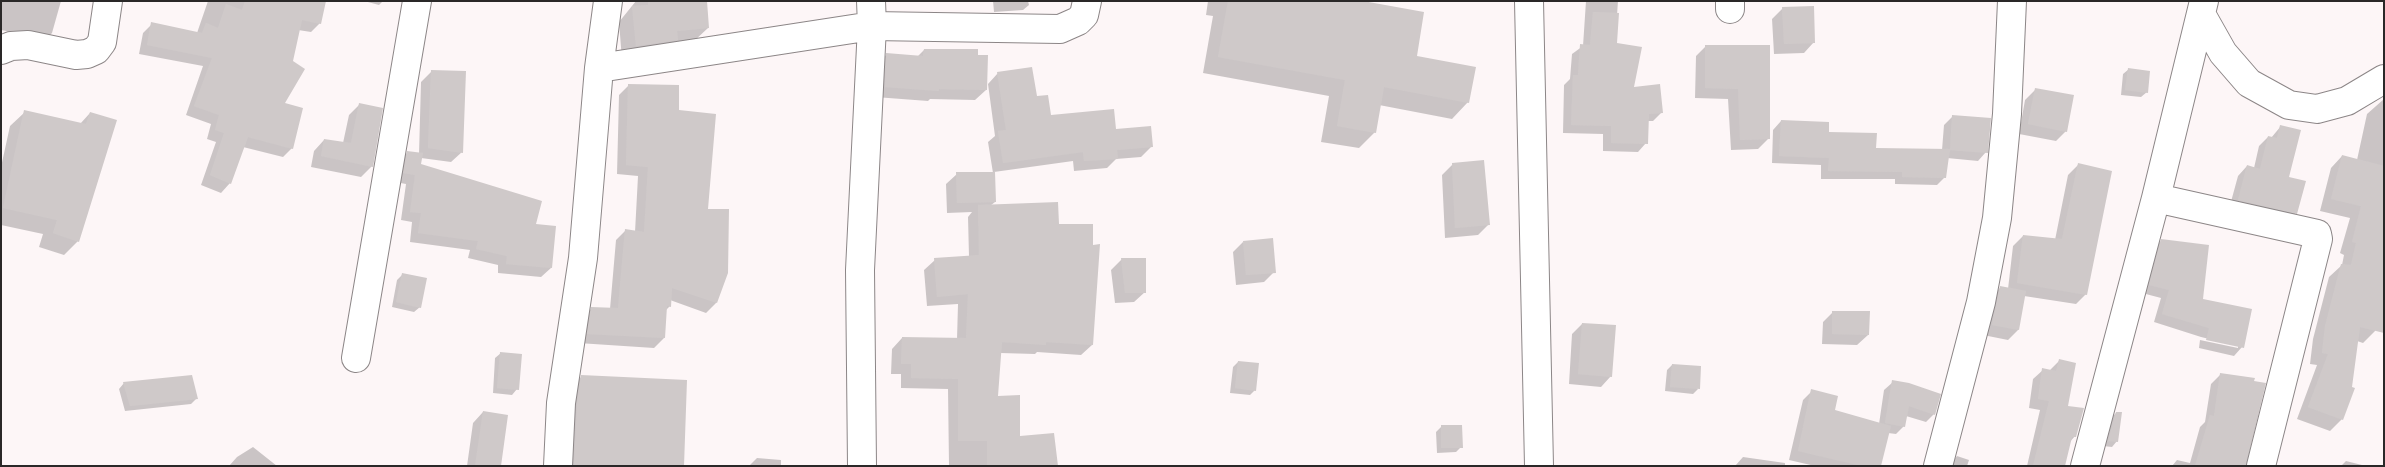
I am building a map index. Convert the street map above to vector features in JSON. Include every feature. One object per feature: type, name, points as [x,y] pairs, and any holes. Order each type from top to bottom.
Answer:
[{"type":"main road","points":[[1,50],[11,46],[28,45],[76,54],[87,54],[96,50],[102,42],[108,1]]},
{"type":"main road","points":[[356,358],[417,1]]},
{"type":"main road","points":[[558,466],[561,403],[583,258],[599,68],[608,1]]},
{"type":"main road","points":[[599,68],[871,14],[1060,29],[1078,21],[1084,15],[1087,1]]},
{"type":"main road","points":[[1529,1],[1539,466]]},
{"type":"main road","points":[[1938,466],[1981,302],[1997,218],[2007,114],[2012,1]]},
{"type":"main road","points":[[2202,7],[2223,53],[2248,83],[2289,104],[2316,109],[2347,101],[2384,79]]},
{"type":"main road","points":[[2086,466],[2156,198],[2202,7]]},
{"type":"main road","points":[[862,466],[860,270],[871,14]]},
{"type":"main road","points":[[2156,198],[2317,234],[2318,239],[2261,466]]},
{"type":"building","points":[[245,1],[326,1],[321,24],[302,20],[293,61],[305,69],[285,103],[303,108],[293,149],[248,137],[231,184],[210,175],[224,133],[215,130],[219,115],[194,106],[212,58],[147,45],[151,22],[202,33],[206,23],[218,28],[226,4],[242,10]]},
{"type":"building","points":[[648,1],[707,1],[709,28],[677,31],[678,40],[636,46],[632,6],[648,5]]},
{"type":"building","points":[[1228,1],[1363,1],[1424,12],[1417,56],[1476,67],[1469,103],[1384,87],[1376,133],[1337,126],[1345,80],[1218,57]]},
{"type":"building","points":[[1814,6],[1815,43],[1784,44],[1782,7]]},
{"type":"building","points":[[1593,12],[1619,13],[1617,43],[1642,47],[1634,87],[1660,84],[1663,113],[1649,114],[1648,144],[1611,143],[1611,126],[1571,125],[1573,75],[1578,75],[1580,44],[1590,45]]},
{"type":"building","points":[[1705,45],[1770,45],[1770,139],[1740,140],[1738,89],[1705,88]]},
{"type":"building","points":[[924,49],[978,49],[978,55],[988,55],[987,90],[939,89],[939,91],[885,87],[886,53],[923,56]]},
{"type":"building","points":[[1032,67],[1037,96],[1048,95],[1051,115],[1114,109],[1116,129],[1151,126],[1153,147],[1117,150],[1118,159],[1084,161],[1083,152],[1003,163],[998,131],[1006,130],[997,72]]},
{"type":"building","points":[[2128,68],[2150,71],[2148,93],[2125,90]]},
{"type":"building","points":[[431,70],[466,71],[463,153],[428,148]]},
{"type":"building","points":[[628,84],[679,85],[679,110],[716,114],[708,209],[729,209],[728,273],[717,303],[672,288],[671,307],[667,306],[665,338],[587,334],[591,307],[618,308],[625,229],[644,232],[648,167],[626,165]]},
{"type":"building","points":[[2035,88],[2074,95],[2067,132],[2028,124]]},
{"type":"building","points":[[359,103],[383,108],[373,167],[321,156],[324,139],[351,143]]},
{"type":"building","points":[[24,110],[86,124],[90,112],[117,120],[79,242],[53,233],[57,220],[3,208]]},
{"type":"building","points":[[1952,115],[1991,118],[1988,153],[1950,150]]},
{"type":"building","points":[[1781,120],[1829,122],[1829,132],[1877,133],[1876,148],[1950,149],[1946,178],[1902,177],[1902,172],[1828,171],[1829,158],[1779,156]]},
{"type":"building","points":[[2280,125],[2301,130],[2289,177],[2306,181],[2297,214],[2238,200],[2247,165],[2260,169],[2268,136],[2277,138]]},
{"type":"building","points":[[407,151],[423,153],[421,164],[542,201],[536,224],[556,226],[552,268],[506,264],[507,256],[476,249],[478,241],[418,233],[421,213],[410,212],[415,175],[403,173]]},
{"type":"building","points":[[2342,155],[2384,166],[2384,333],[2360,327],[2352,387],[2355,388],[2343,420],[2308,407],[2328,354],[2322,353],[2325,326],[2341,264],[2351,265],[2356,243],[2352,242],[2361,206],[2331,199]]},
{"type":"building","points":[[1484,160],[1490,225],[1455,228],[1452,163]]},
{"type":"building","points":[[2078,163],[2112,171],[2087,295],[2017,283],[2023,235],[2062,239]]},
{"type":"building","points":[[956,172],[995,172],[996,202],[957,203]]},
{"type":"building","points":[[1058,202],[1059,224],[1093,224],[1093,245],[1100,244],[1093,345],[1046,342],[1046,345],[1002,342],[998,396],[1020,395],[1020,436],[1054,433],[1058,466],[987,466],[987,441],[958,441],[958,379],[911,378],[911,364],[901,364],[902,337],[966,338],[968,294],[937,297],[934,258],[979,255],[978,205]]},
{"type":"building","points":[[1273,238],[1276,273],[1246,275],[1243,241]]},
{"type":"building","points":[[2161,239],[2209,245],[2203,299],[2252,309],[2244,348],[2206,340],[2209,328],[2162,314],[2169,290],[2149,285]]},
{"type":"building","points":[[1121,258],[1146,258],[1146,293],[1125,293]]},
{"type":"building","points":[[402,273],[427,278],[421,308],[396,302]]},
{"type":"building","points":[[2000,286],[2026,291],[2019,330],[1992,325]]},
{"type":"building","points":[[1832,311],[1870,311],[1869,335],[1832,334]]},
{"type":"building","points":[[1582,323],[1616,325],[1612,377],[1578,374]]},
{"type":"building","points":[[500,352],[522,354],[519,390],[497,388]]},
{"type":"building","points":[[2059,359],[2076,363],[2068,406],[2084,408],[2076,437],[2072,437],[2065,466],[2033,466],[2049,401],[2038,399],[2042,368],[2056,371]]},
{"type":"building","points":[[1238,361],[1259,363],[1256,391],[1235,388]]},
{"type":"building","points":[[1672,364],[1701,366],[1700,389],[1670,387]]},
{"type":"building","points":[[2220,373],[2255,378],[2254,381],[2266,383],[2246,466],[2195,466],[2210,415],[2214,416]]},
{"type":"building","points":[[192,375],[198,399],[130,406],[123,382]]},
{"type":"building","points":[[581,375],[687,380],[684,466],[574,466],[577,405]]},
{"type":"building","points":[[1892,380],[1909,383],[1941,394],[1935,415],[1909,406],[1905,427],[1885,423]]},
{"type":"building","points":[[1811,389],[1838,396],[1835,410],[1891,426],[1881,466],[1862,466],[1798,451]]},
{"type":"building","points":[[483,411],[508,415],[501,466],[475,466]]},
{"type":"building","points":[[2116,412],[2122,412],[2118,442],[2108,441]]},
{"type":"building","points":[[1441,425],[1462,425],[1463,448],[1441,448]]}]
